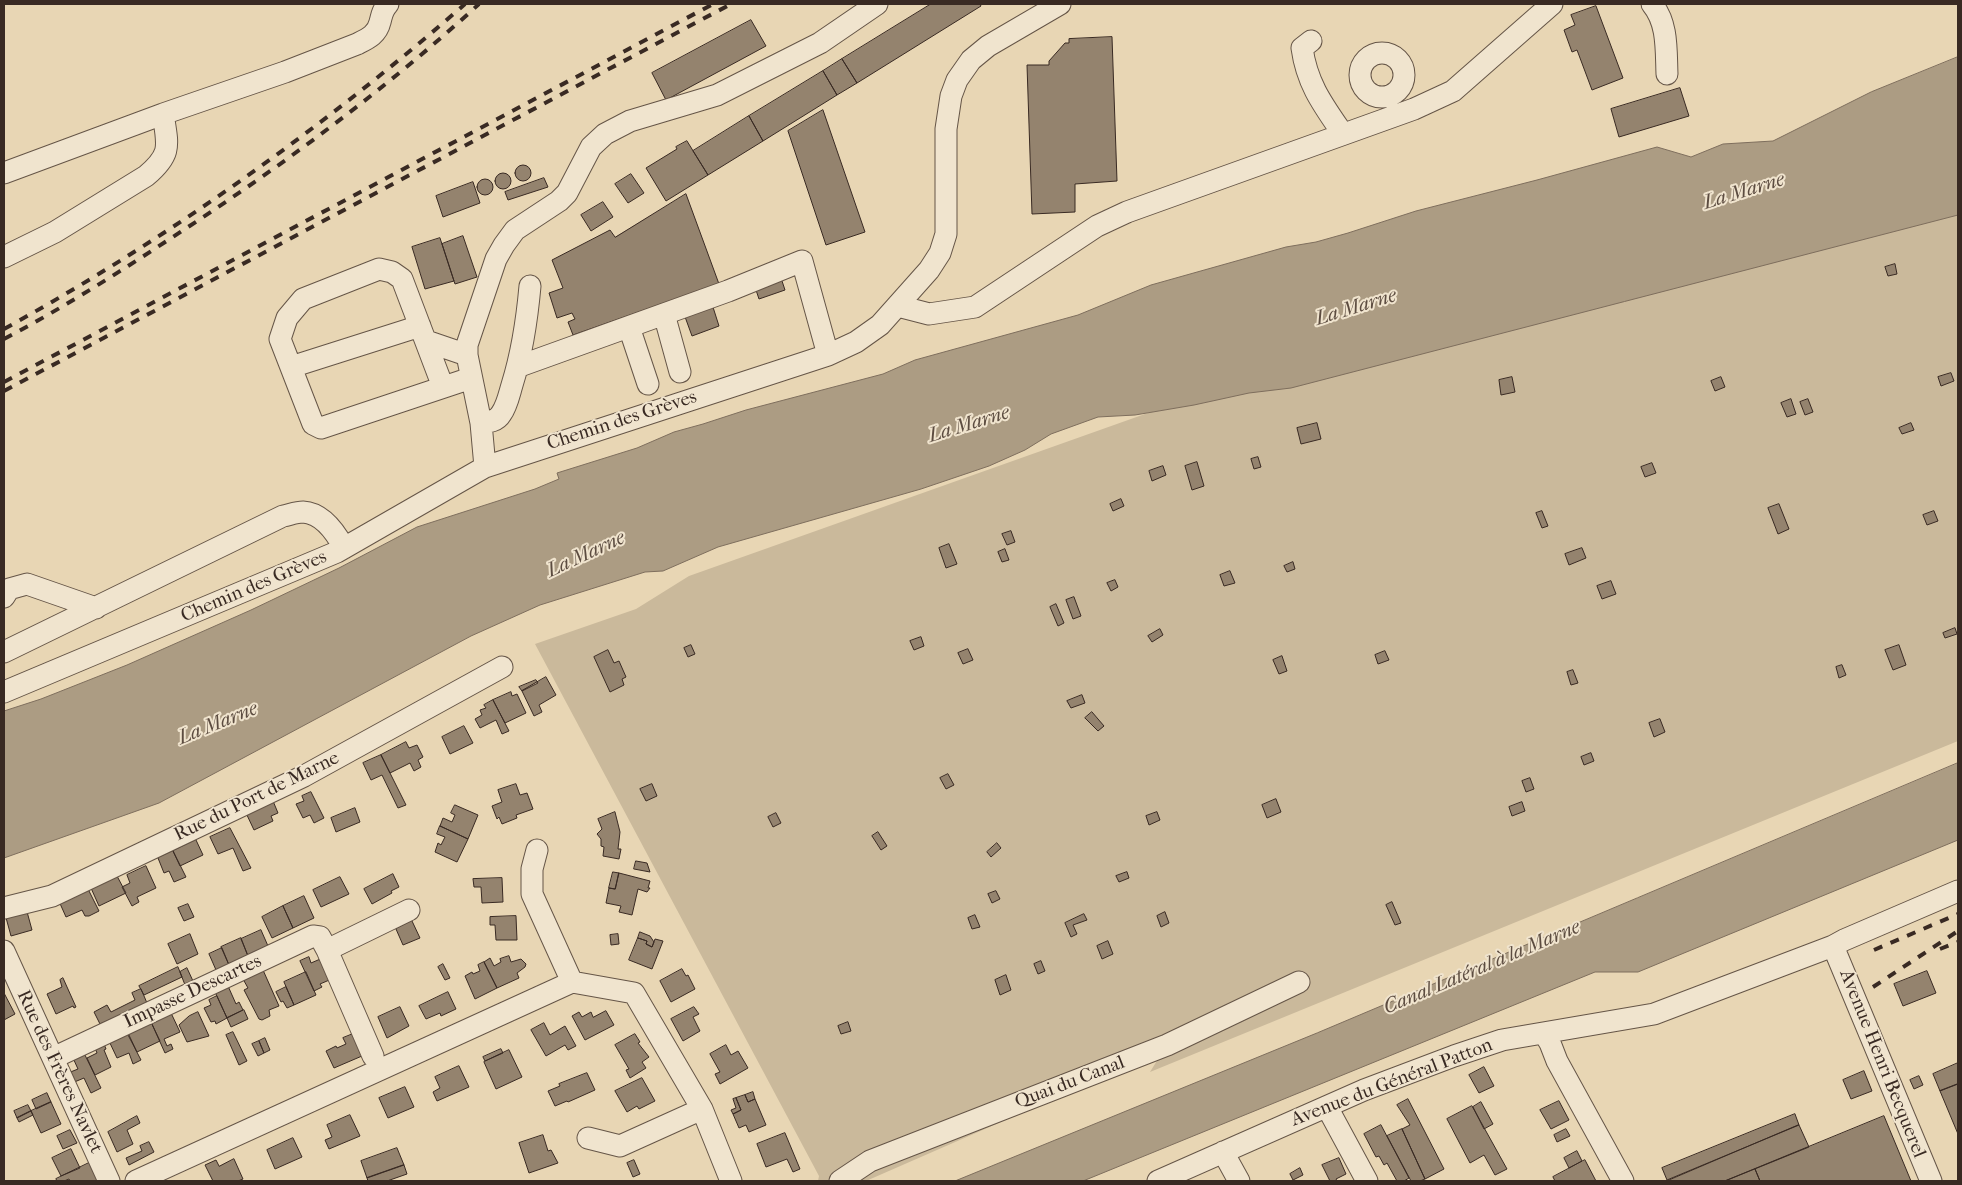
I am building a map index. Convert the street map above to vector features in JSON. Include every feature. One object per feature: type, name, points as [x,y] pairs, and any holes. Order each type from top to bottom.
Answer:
[{"type":"street","points":[[4,172],[285,72],[368,39],[377,32],[384,8],[388,4]]},
{"type":"street","points":[[486,467],[481,423],[471,378],[467,345],[472,325],[496,259],[515,230],[559,201],[567,193],[591,147],[605,134],[630,121],[717,95],[820,44],[877,4]]},
{"type":"street","name":"Chemin des Grèves","points":[[4,692],[344,548],[486,467],[828,355],[856,342],[880,325],[898,306],[929,270],[940,252],[946,234],[946,129],[951,96],[957,80],[971,60],[988,46],[1060,4]]},
{"type":"street","points":[[898,306],[929,314],[975,307],[1097,226],[1127,212],[1414,109],[1453,92],[1552,4]]},
{"type":"street","points":[[1652,4],[1661,20],[1665,39],[1667,74]]},
{"type":"street","points":[[1311,41],[1302,48],[1304,67],[1316,95],[1343,134]]},
{"type":"street","points":[[1380,96],[1382,120]]},
{"type":"street","points":[[4,257],[64,228],[146,176],[159,165],[166,154],[163,114]]},
{"type":"street","points":[[517,367],[728,291],[802,261],[828,355]]},
{"type":"street","points":[[443,387],[402,278],[392,272],[379,269],[303,299],[287,318],[280,339],[313,424],[322,428],[471,378]]},
{"type":"street","points":[[481,423],[492,422],[501,415],[517,367],[528,318],[530,286]]},
{"type":"street","points":[[664,314],[680,372]]},
{"type":"street","points":[[629,327],[648,384]]},
{"type":"street","points":[[291,367],[423,334],[467,355]]},
{"type":"street","points":[[8,644],[96,608],[283,516],[303,512],[315,516],[326,524],[338,537],[344,548]]},
{"type":"street","points":[[4,597],[9,589],[27,584],[96,608]]},
{"type":"street","name":"Rue du Port de Marne","points":[[4,908],[52,896],[295,780],[502,667]]},
{"type":"street","points":[[537,850],[532,869],[532,894],[572,982]]},
{"type":"street","name":"Avenue du Général Patton","points":[[1158,1181],[1364,1090],[1454,1056],[1502,1040],[1654,1014],[1833,946],[1958,891]]},
{"type":"street","points":[[372,1056],[327,950],[409,910]]},
{"type":"street","name":"Impasse Descartes","points":[[53,1058],[313,936],[320,937],[327,950]]},
{"type":"street","name":"Avenue Henri Becquerel","points":[[1833,946],[1931,1181]]},
{"type":"street","name":"Rue des Frères Navlet","points":[[5,958],[107,1175],[128,1181]]},
{"type":"street","points":[[136,1181],[572,982],[634,993],[702,1109],[731,1181]]},
{"type":"street","name":"Quai du Canal","points":[[840,1181],[870,1161],[1167,1045],[1299,982]]},
{"type":"street","points":[[1544,1033],[1557,1061],[1622,1181]]},
{"type":"street","points":[[1327,1107],[1367,1181]]},
{"type":"street","points":[[588,1138],[620,1146],[702,1109]]},
{"type":"street","points":[[1223,1152],[1239,1181]]},
{"type":"shaded area","points":[[1958,212],[1958,741],[1150,1072],[1166,1046],[1065,1094],[866,1181],[818,1181],[819,1176],[535,644],[636,609],[689,576],[1190,398]]},
{"type":"water","name":"La Marne","points":[[1958,57],[1958,215],[1291,388],[1249,393],[1135,415],[1098,417],[1051,434],[1025,450],[989,466],[921,489],[718,547],[663,571],[645,572],[540,605],[471,636],[159,803],[4,858],[4,711],[41,699],[127,665],[251,610],[339,568],[417,527],[535,489],[559,479],[557,473],[637,448],[674,432],[746,410],[883,374],[915,360],[1078,315],[1151,285],[1286,247],[1316,242],[1416,211],[1657,147],[1691,157],[1723,144],[1773,141],[1871,92]]},
{"type":"water","name":"Canal Latéral à la Marne","points":[[1958,763],[1958,840],[1638,972],[1595,972],[1083,1181],[955,1181],[1317,1033]]},
{"type":"building","points":[[931,4],[980,4],[981,6],[857,83],[842,59]]},
{"type":"building","points":[[1596,6],[1623,78],[1592,90],[1577,50],[1572,52],[1564,30],[1575,25],[1571,15]]},
{"type":"building","points":[[751,20],[766,46],[666,100],[652,73]]},
{"type":"building","points":[[1112,37],[1117,181],[1075,184],[1075,212],[1032,214],[1027,65],[1049,65],[1049,61],[1065,43],[1069,43],[1069,39]]},
{"type":"building","points":[[842,59],[857,83],[837,95],[823,71]]},
{"type":"building","points":[[823,71],[837,95],[763,141],[749,116]]},
{"type":"building","points":[[1680,88],[1689,116],[1619,137],[1611,109]]},
{"type":"building","points":[[823,110],[865,232],[826,245],[788,131]]},
{"type":"building","points":[[749,116],[763,141],[708,175],[693,151]]},
{"type":"building","points":[[687,141],[708,175],[666,201],[646,168]]},
{"type":"building","points":[[523,165],[529,167],[531,173],[529,179],[523,181],[517,179],[515,173],[517,167]]},
{"type":"building","points":[[503,173],[509,175],[511,181],[509,187],[503,189],[497,187],[495,181],[497,175]]},
{"type":"building","points":[[631,174],[644,193],[628,203],[615,184]]},
{"type":"building","points":[[544,178],[548,187],[508,200],[505,192]]},
{"type":"building","points":[[485,179],[491,181],[493,187],[491,193],[485,195],[479,193],[477,187],[479,181]]},
{"type":"building","points":[[473,182],[480,203],[443,217],[436,196]]},
{"type":"building","points":[[686,194],[719,284],[573,335],[568,322],[575,319],[572,313],[557,318],[549,293],[563,288],[552,260],[610,230],[615,237]]},
{"type":"building","points":[[603,202],[613,217],[591,231],[581,215]]},
{"type":"building","points":[[463,236],[477,277],[455,284],[442,244]]},
{"type":"building","points":[[440,238],[454,281],[425,289],[412,247]]},
{"type":"building","points":[[1895,264],[1897,274],[1888,276],[1885,267]]},
{"type":"building","points":[[781,278],[785,290],[759,299],[755,287]]},
{"type":"building","points":[[712,304],[719,326],[692,336],[684,314]]},
{"type":"building","points":[[1951,373],[1954,381],[1941,386],[1938,377]]},
{"type":"building","points":[[1512,377],[1515,392],[1501,395],[1499,380]]},
{"type":"building","points":[[1721,377],[1725,387],[1715,391],[1711,381]]},
{"type":"building","points":[[1791,399],[1796,414],[1787,417],[1781,403]]},
{"type":"building","points":[[1808,399],[1813,412],[1805,415],[1800,402]]},
{"type":"building","points":[[1317,423],[1321,439],[1301,444],[1297,428]]},
{"type":"building","points":[[1911,423],[1914,430],[1902,434],[1899,428]]},
{"type":"building","points":[[1258,457],[1261,467],[1254,469],[1251,459]]},
{"type":"building","points":[[1197,462],[1204,486],[1192,490],[1185,466]]},
{"type":"building","points":[[1652,463],[1656,473],[1645,477],[1641,467]]},
{"type":"building","points":[[1163,466],[1166,475],[1152,481],[1149,471]]},
{"type":"building","points":[[1121,499],[1124,506],[1113,511],[1110,504]]},
{"type":"building","points":[[1779,504],[1789,529],[1778,534],[1768,508]]},
{"type":"building","points":[[1542,511],[1548,526],[1542,528],[1536,513]]},
{"type":"building","points":[[1934,511],[1938,521],[1927,525],[1923,515]]},
{"type":"building","points":[[1011,531],[1015,542],[1007,545],[1002,534]]},
{"type":"building","points":[[949,544],[957,564],[946,568],[939,548]]},
{"type":"building","points":[[1582,548],[1586,558],[1569,565],[1565,554]]},
{"type":"building","points":[[1005,549],[1009,560],[1002,562],[998,552]]},
{"type":"building","points":[[1293,562],[1295,569],[1287,572],[1284,566]]},
{"type":"building","points":[[1230,571],[1235,583],[1224,586],[1220,575]]},
{"type":"building","points":[[1115,580],[1118,587],[1111,591],[1107,583]]},
{"type":"building","points":[[1611,581],[1616,594],[1602,599],[1597,586]]},
{"type":"building","points":[[1074,597],[1081,616],[1073,619],[1066,600]]},
{"type":"building","points":[[1056,604],[1064,623],[1058,626],[1050,607]]},
{"type":"building","points":[[1955,628],[1957,634],[1945,638],[1943,633]]},
{"type":"building","points":[[1160,629],[1163,635],[1152,642],[1148,636]]},
{"type":"building","points":[[921,637],[924,646],[914,650],[910,641]]},
{"type":"building","points":[[691,645],[695,654],[688,657],[684,648]]},
{"type":"building","points":[[1899,645],[1906,665],[1893,670],[1885,650]]},
{"type":"building","points":[[968,649],[973,660],[963,664],[958,653]]},
{"type":"building","points":[[608,650],[614,663],[619,661],[626,677],[622,679],[624,685],[610,692],[594,657]]},
{"type":"building","points":[[1385,651],[1389,660],[1378,664],[1375,655]]},
{"type":"building","points":[[1282,656],[1287,671],[1279,674],[1273,660]]},
{"type":"building","points":[[1842,665],[1846,675],[1839,678],[1836,667]]},
{"type":"building","points":[[1573,670],[1578,683],[1571,685],[1567,672]]},
{"type":"building","points":[[546,677],[556,695],[539,705],[542,712],[534,716],[522,691]]},
{"type":"building","points":[[536,680],[538,683],[522,691],[519,687]]},
{"type":"building","points":[[511,692],[512,696],[517,694],[526,713],[505,723],[493,700]]},
{"type":"building","points":[[1082,695],[1085,703],[1071,708],[1067,701]]},
{"type":"building","points":[[493,700],[509,731],[502,734],[496,720],[480,728],[475,719],[482,715],[480,710],[486,708],[484,705]]},
{"type":"building","points":[[1092,712],[1104,726],[1098,731],[1085,718]]},
{"type":"building","points":[[1660,719],[1665,732],[1654,737],[1649,723]]},
{"type":"building","points":[[464,726],[473,743],[450,754],[442,737]]},
{"type":"building","points":[[406,742],[409,748],[417,745],[423,757],[418,760],[421,767],[414,771],[410,763],[390,773],[381,755]]},
{"type":"building","points":[[1591,753],[1594,761],[1584,765],[1581,757]]},
{"type":"building","points":[[381,755],[406,805],[398,808],[382,775],[371,780],[363,763]]},
{"type":"building","points":[[948,774],[954,785],[946,789],[940,778]]},
{"type":"building","points":[[1530,778],[1534,789],[1526,792],[1522,781]]},
{"type":"building","points":[[516,784],[520,795],[527,793],[533,809],[516,815],[517,818],[502,824],[499,817],[497,819],[492,806],[502,802],[498,790]]},
{"type":"building","points":[[652,784],[657,796],[646,801],[640,789]]},
{"type":"building","points":[[311,792],[324,818],[314,823],[310,815],[303,818],[296,804],[304,801],[302,796]]},
{"type":"building","points":[[1276,799],[1281,812],[1267,818],[1262,805]]},
{"type":"building","points":[[273,801],[278,813],[271,816],[273,821],[254,830],[246,813]]},
{"type":"building","points":[[1522,802],[1525,811],[1512,816],[1509,807]]},
{"type":"building","points":[[455,805],[478,815],[468,839],[440,826],[443,818],[452,822],[455,815],[451,813]]},
{"type":"building","points":[[355,808],[360,822],[336,832],[331,818]]},
{"type":"building","points":[[615,812],[620,832],[618,849],[621,849],[619,859],[603,856],[604,847],[601,846],[601,839],[597,834],[602,829],[598,819]]},
{"type":"building","points":[[1157,812],[1160,820],[1149,825],[1146,816]]},
{"type":"building","points":[[776,813],[781,823],[773,827],[768,817]]},
{"type":"building","points":[[440,826],[468,839],[457,862],[435,852],[438,843],[441,845],[445,837],[437,834]]},
{"type":"building","points":[[230,828],[251,868],[243,871],[233,848],[218,854],[210,837]]},
{"type":"building","points":[[878,832],[887,846],[881,850],[872,836]]},
{"type":"building","points":[[196,840],[203,855],[180,866],[173,851]]},
{"type":"building","points":[[997,843],[1001,848],[991,857],[987,852]]},
{"type":"building","points":[[173,851],[186,877],[174,882],[169,871],[164,873],[158,858]]},
{"type":"building","points":[[636,861],[647,863],[650,872],[634,869]]},
{"type":"building","points":[[146,866],[156,888],[137,897],[139,902],[132,906],[122,887],[130,883],[127,875]]},
{"type":"building","points":[[613,872],[619,873],[615,889],[609,888]]},
{"type":"building","points":[[1127,872],[1129,878],[1119,882],[1116,876]]},
{"type":"building","points":[[619,873],[650,881],[648,888],[650,888],[647,892],[638,889],[632,915],[619,912],[621,906],[606,903],[609,888],[615,889]]},
{"type":"building","points":[[393,874],[399,887],[372,904],[364,889]]},
{"type":"building","points":[[117,876],[126,893],[99,906],[91,888]]},
{"type":"building","points":[[340,877],[349,894],[321,907],[313,890]]},
{"type":"building","points":[[502,878],[503,902],[482,903],[481,887],[474,887],[473,879]]},
{"type":"building","points":[[86,885],[99,911],[85,916],[82,910],[66,917],[58,899]]},
{"type":"building","points":[[996,891],[1000,899],[992,903],[988,894]]},
{"type":"building","points":[[304,896],[314,918],[293,928],[283,906]]},
{"type":"building","points":[[1392,902],[1401,923],[1395,925],[1386,905]]},
{"type":"building","points":[[188,904],[194,917],[184,921],[178,908]]},
{"type":"building","points":[[283,906],[293,928],[272,938],[262,917]]},
{"type":"building","points":[[26,908],[32,930],[11,936],[5,914]]},
{"type":"building","points":[[1165,912],[1169,923],[1161,927],[1157,916]]},
{"type":"building","points":[[1084,914],[1087,920],[1073,925],[1077,934],[1071,937],[1065,923]]},
{"type":"building","points":[[975,915],[980,927],[972,929],[968,918]]},
{"type":"building","points":[[516,916],[517,940],[496,940],[495,925],[490,925],[490,917]]},
{"type":"building","points":[[412,921],[420,938],[403,945],[396,929]]},
{"type":"building","points":[[261,930],[268,946],[248,956],[241,939]]},
{"type":"building","points":[[640,932],[650,936],[654,942],[652,947],[646,944],[647,941],[638,938]]},
{"type":"building","points":[[190,934],[198,954],[177,964],[168,944]]},
{"type":"building","points":[[618,934],[619,944],[611,945],[610,935]]},
{"type":"building","points":[[241,938],[248,956],[229,965],[221,947]]},
{"type":"building","points":[[638,938],[647,941],[646,944],[652,947],[655,939],[663,941],[652,969],[629,960]]},
{"type":"building","points":[[1108,941],[1113,954],[1102,959],[1097,946]]},
{"type":"building","points":[[222,948],[229,965],[216,970],[209,954]]},
{"type":"building","points":[[509,956],[511,962],[521,959],[526,964],[525,967],[517,973],[519,978],[497,988],[484,962],[490,958],[494,966],[501,962],[500,959]]},
{"type":"building","points":[[309,957],[311,963],[325,957],[334,978],[320,984],[322,987],[314,991],[300,961]]},
{"type":"building","points":[[1041,961],[1045,971],[1038,974],[1034,964]]},
{"type":"building","points":[[484,962],[497,988],[475,999],[465,976],[472,972],[473,974],[480,971],[478,965]]},
{"type":"building","points":[[443,964],[450,978],[445,980],[438,967]]},
{"type":"building","points":[[178,967],[182,977],[144,995],[139,986]]},
{"type":"building","points":[[187,968],[193,981],[185,985],[180,972]]},
{"type":"building","points":[[682,969],[686,976],[688,975],[695,989],[671,1002],[660,981]]},
{"type":"building","points":[[263,970],[279,1006],[269,1010],[270,1016],[262,1020],[259,1019],[244,990],[248,988],[243,979]]},
{"type":"building","points":[[1927,971],[1936,993],[1903,1006],[1894,984]]},
{"type":"building","points":[[306,972],[316,995],[294,1005],[284,982]]},
{"type":"building","points":[[1006,975],[1011,990],[1000,995],[995,980]]},
{"type":"building","points":[[63,978],[76,1007],[74,1008],[73,1006],[56,1014],[47,994],[62,987],[60,980]]},
{"type":"building","points":[[228,986],[236,1004],[239,1002],[243,1010],[227,1018],[215,992]]},
{"type":"building","points":[[286,987],[294,1005],[287,1008],[283,1001],[281,1002],[276,992]]},
{"type":"building","points":[[141,989],[147,1003],[100,1024],[94,1012],[107,1005],[111,1012],[135,1000],[132,993]]},
{"type":"building","points":[[448,992],[456,1009],[441,1016],[440,1013],[426,1019],[419,1006]]},
{"type":"building","points":[[4,993],[15,1014],[4,1020]]},
{"type":"building","points":[[217,996],[227,1018],[216,1024],[215,1021],[211,1022],[204,1008],[211,1005],[209,1000]]},
{"type":"building","points":[[400,1007],[409,1026],[387,1038],[378,1017]]},
{"type":"building","points":[[694,1007],[699,1014],[693,1017],[700,1031],[683,1041],[671,1019]]},
{"type":"building","points":[[244,1010],[248,1019],[231,1027],[227,1018]]},
{"type":"building","points":[[606,1011],[614,1025],[585,1040],[572,1016],[579,1012],[582,1017],[591,1012],[593,1017]]},
{"type":"building","points":[[198,1012],[209,1036],[187,1042],[179,1025],[189,1016]]},
{"type":"building","points":[[171,1013],[180,1032],[164,1039],[167,1046],[171,1044],[173,1049],[165,1053],[151,1022]]},
{"type":"building","points":[[151,1022],[160,1041],[137,1052],[128,1033]]},
{"type":"building","points":[[848,1022],[851,1031],[841,1034],[838,1026]]},
{"type":"building","points":[[544,1023],[550,1035],[565,1026],[576,1046],[568,1050],[565,1045],[546,1056],[531,1030]]},
{"type":"building","points":[[233,1032],[247,1061],[239,1065],[226,1035]]},
{"type":"building","points":[[127,1033],[141,1060],[133,1064],[129,1053],[117,1058],[109,1041]]},
{"type":"building","points":[[353,1034],[362,1056],[334,1068],[326,1051],[346,1044],[343,1038]]},
{"type":"building","points":[[635,1034],[640,1042],[638,1043],[649,1057],[642,1062],[646,1068],[630,1078],[626,1070],[629,1069],[615,1045]]},
{"type":"building","points":[[265,1038],[270,1050],[264,1053],[259,1041]]},
{"type":"building","points":[[259,1041],[264,1053],[258,1056],[252,1044]]},
{"type":"building","points":[[104,1044],[106,1049],[104,1050],[111,1067],[95,1075],[87,1058],[97,1053],[95,1048]]},
{"type":"building","points":[[726,1045],[731,1055],[738,1051],[748,1068],[720,1084],[715,1074],[720,1072],[710,1054]]},
{"type":"building","points":[[501,1049],[503,1053],[485,1061],[483,1057]]},
{"type":"building","points":[[509,1050],[522,1077],[496,1089],[484,1062]]},
{"type":"building","points":[[84,1053],[101,1088],[91,1093],[84,1078],[72,1083],[68,1073],[78,1069],[73,1058]]},
{"type":"building","points":[[1958,1063],[1958,1084],[1940,1091],[1933,1074]]},
{"type":"building","points":[[459,1066],[469,1087],[437,1101],[433,1092],[440,1088],[435,1077]]},
{"type":"building","points":[[1484,1067],[1494,1086],[1479,1093],[1469,1075]]},
{"type":"building","points":[[1864,1071],[1872,1091],[1851,1099],[1843,1080]]},
{"type":"building","points":[[587,1073],[595,1090],[555,1106],[548,1091],[560,1086],[559,1084]]},
{"type":"building","points":[[1919,1076],[1923,1085],[1914,1089],[1910,1080]]},
{"type":"building","points":[[642,1078],[655,1101],[639,1109],[637,1106],[627,1112],[615,1091]]},
{"type":"building","points":[[1958,1084],[1958,1134],[1940,1091]]},
{"type":"building","points":[[405,1087],[414,1107],[388,1118],[379,1098]]},
{"type":"building","points":[[753,1092],[755,1099],[748,1102],[745,1095]]},
{"type":"building","points":[[47,1093],[51,1102],[36,1109],[32,1100]]},
{"type":"building","points":[[745,1095],[748,1102],[755,1099],[766,1125],[749,1132],[746,1125],[739,1128],[733,1114],[741,1110],[736,1098]]},
{"type":"building","points":[[736,1098],[741,1110],[733,1114],[731,1110],[736,1108],[733,1099]]},
{"type":"building","points":[[1408,1099],[1444,1169],[1425,1179],[1402,1129],[1410,1125],[1397,1105]]},
{"type":"building","points":[[1559,1101],[1569,1120],[1551,1129],[1540,1110]]},
{"type":"building","points":[[51,1102],[61,1124],[41,1133],[31,1111]]},
{"type":"building","points":[[1481,1102],[1493,1124],[1484,1129],[1473,1107]]},
{"type":"building","points":[[28,1105],[31,1111],[17,1118],[14,1111]]},
{"type":"building","points":[[1472,1106],[1507,1169],[1495,1175],[1484,1155],[1470,1163],[1447,1119]]},
{"type":"building","points":[[31,1111],[33,1115],[19,1122],[17,1118]]},
{"type":"building","points":[[1795,1114],[1799,1125],[1667,1180],[1662,1168]]},
{"type":"building","points":[[350,1115],[360,1136],[329,1149],[325,1140],[332,1137],[327,1125]]},
{"type":"building","points":[[137,1116],[140,1123],[127,1130],[133,1144],[117,1152],[108,1132]]},
{"type":"building","points":[[1884,1116],[1911,1181],[1760,1181],[1755,1169]]},
{"type":"building","points":[[1381,1125],[1409,1178],[1404,1181],[1397,1181],[1387,1163],[1384,1165],[1379,1156],[1376,1157],[1364,1134]]},
{"type":"building","points":[[1799,1125],[1809,1147],[1725,1181],[1667,1181]]},
{"type":"building","points":[[1402,1129],[1425,1179],[1411,1181],[1387,1136]]},
{"type":"building","points":[[1566,1129],[1570,1136],[1557,1142],[1554,1135]]},
{"type":"building","points":[[70,1130],[77,1143],[63,1149],[57,1136]]},
{"type":"building","points":[[785,1133],[800,1169],[793,1172],[787,1159],[766,1167],[757,1144]]},
{"type":"building","points":[[543,1135],[548,1151],[551,1150],[558,1163],[529,1173],[519,1143]]},
{"type":"building","points":[[293,1138],[302,1157],[275,1169],[267,1150]]},
{"type":"building","points":[[149,1142],[154,1152],[129,1165],[126,1158],[142,1151],[140,1146]]},
{"type":"building","points":[[397,1148],[404,1165],[367,1178],[361,1161]]},
{"type":"building","points":[[71,1149],[80,1168],[61,1176],[52,1158]]},
{"type":"building","points":[[1577,1151],[1582,1161],[1569,1168],[1564,1158]]},
{"type":"building","points":[[1339,1158],[1346,1174],[1336,1179],[1337,1181],[1330,1181],[1322,1165]]},
{"type":"building","points":[[234,1159],[243,1179],[238,1181],[213,1181],[205,1165],[216,1160],[219,1166]]},
{"type":"building","points":[[634,1160],[640,1174],[633,1177],[627,1163]]},
{"type":"building","points":[[1585,1160],[1596,1181],[1555,1181],[1553,1177]]},
{"type":"building","points":[[93,1161],[102,1181],[70,1181],[69,1179],[57,1181],[56,1179]]},
{"type":"building","points":[[404,1165],[407,1174],[387,1181],[368,1181],[367,1178]]},
{"type":"building","points":[[1300,1168],[1303,1175],[1293,1180],[1290,1174]]},
{"type":"building","points":[[1755,1169],[1760,1181],[1725,1181]]},
{"type":"railway","points":[[4,329],[126,257],[243,179],[356,94],[465,4]]},
{"type":"railway","points":[[4,339],[116,273],[259,179],[372,95],[479,4]]},
{"type":"railway","points":[[4,382],[713,4]]},
{"type":"railway","points":[[4,391],[731,4]]},
{"type":"railway","points":[[1874,950],[1958,914]]},
{"type":"railway","points":[[1873,987],[1958,931]]},
{"type":"railway","points":[[1940,949],[1958,942]]}]
